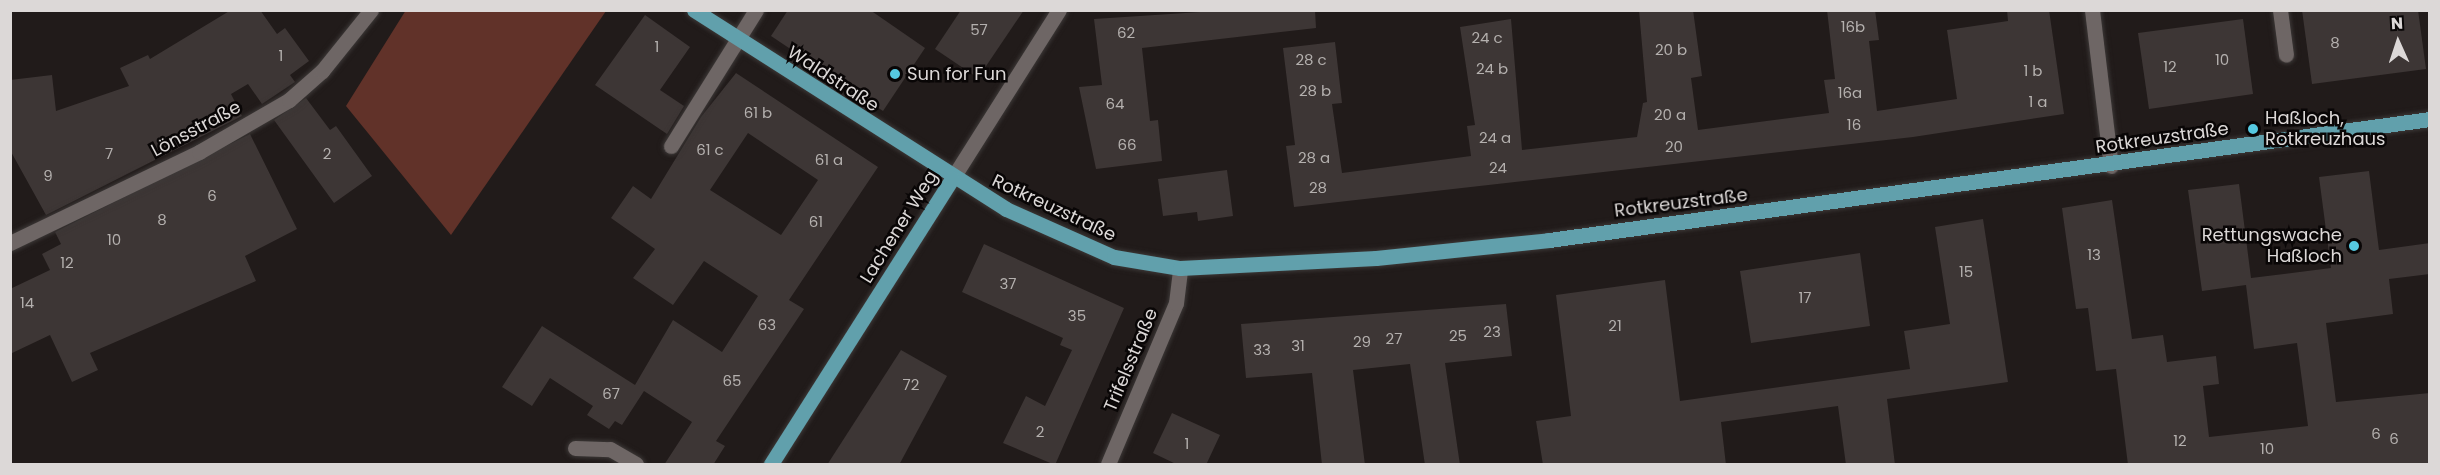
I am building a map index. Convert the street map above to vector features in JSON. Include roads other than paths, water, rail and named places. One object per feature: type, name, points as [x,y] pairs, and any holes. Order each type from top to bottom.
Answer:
[{"type":"main road","name":"Waldstraße","points":[[694,10],[736,40],[952,179]]},
{"type":"main road","name":"Rotkreuzstraße","points":[[952,179],[1082,246],[1134,262],[1180,268],[1376,258],[1549,240],[2111,166],[2430,119]]},
{"type":"main road","name":"Lachener Weg","points":[[771,465],[952,179]]},
{"type":"street","name":"Lönsstraße","points":[[10,243],[199,152],[280,105],[322,71],[371,10]]},
{"type":"street","points":[[671,146],[756,10]]},
{"type":"street","name":"Lachener Weg","points":[[952,179],[1059,10]]},
{"type":"street","points":[[2092,10],[2111,166]]},
{"type":"street","points":[[2280,10],[2286,55]]},
{"type":"street","name":"Trifelsstraße","points":[[1108,465],[1176,303],[1180,268]]},
{"type":"street","points":[[574,448],[610,449],[636,465]]},
{"type":"place","name":"Sun for Fun","points":[[895,74]]},
{"type":"place","name":"Haßloch, Rotkreuzhaus","points":[[2253,129]]},
{"type":"place","name":"Rettungswache Haßloch","points":[[2354,246]]}]
